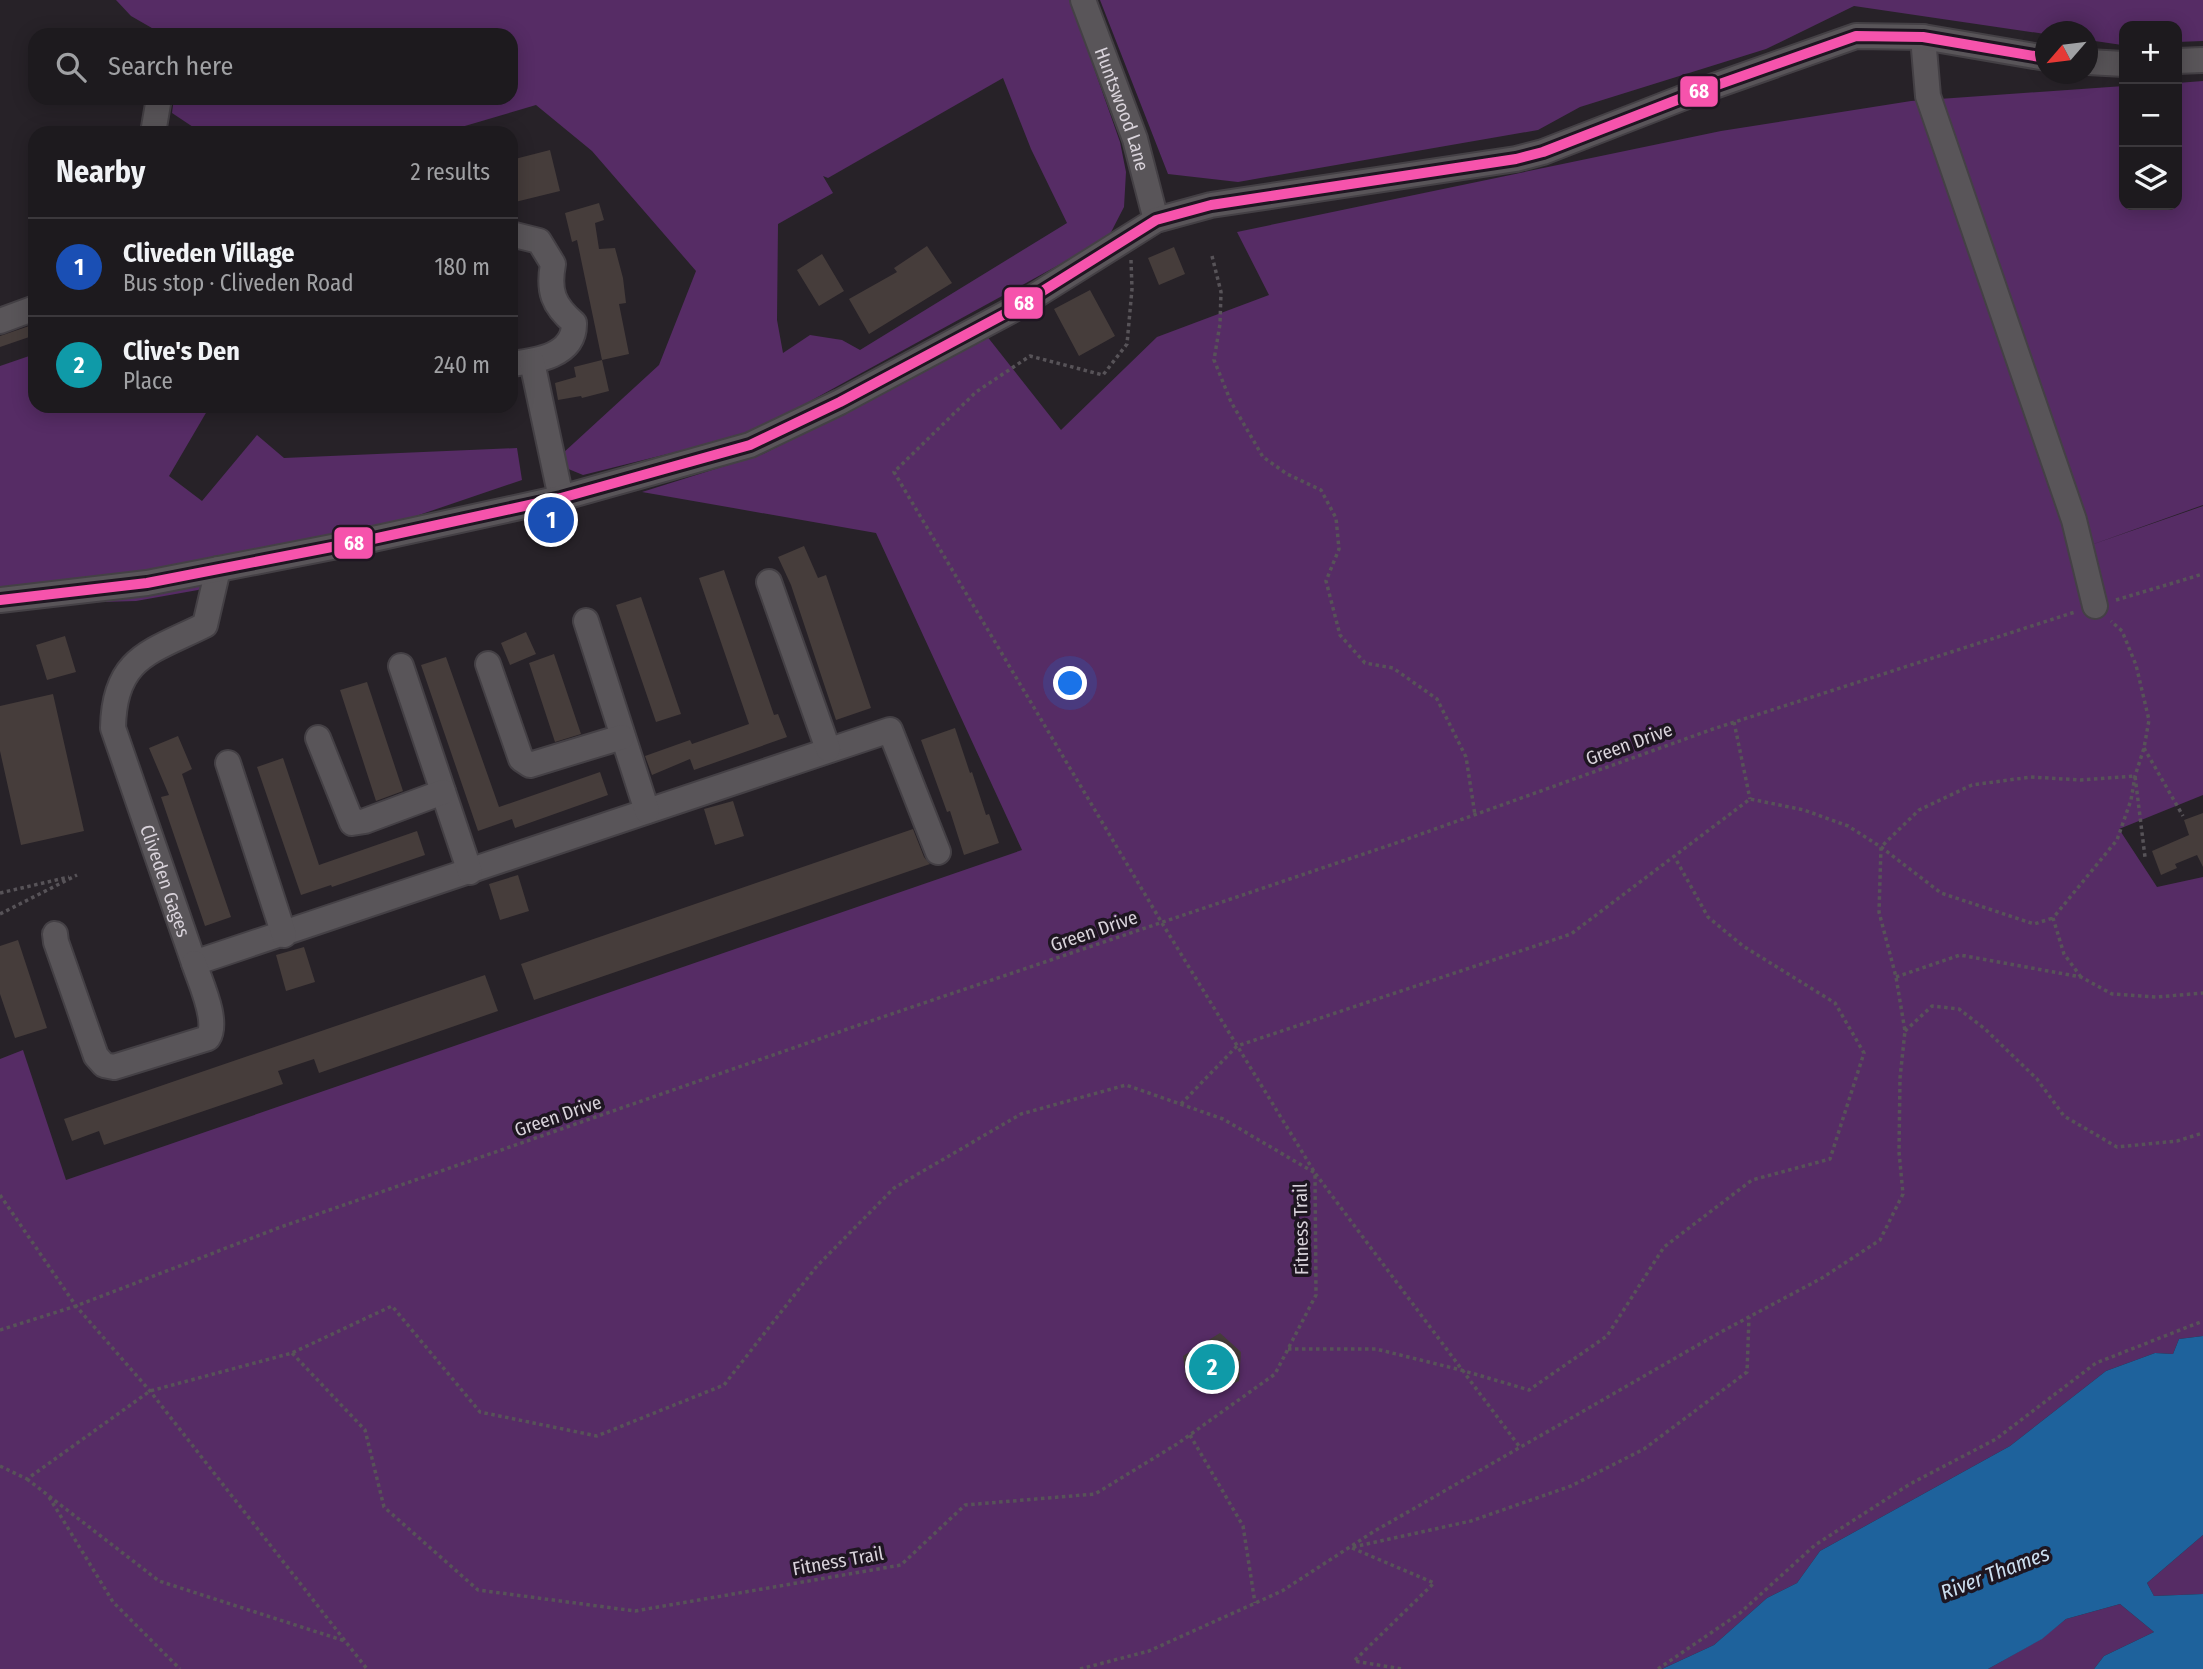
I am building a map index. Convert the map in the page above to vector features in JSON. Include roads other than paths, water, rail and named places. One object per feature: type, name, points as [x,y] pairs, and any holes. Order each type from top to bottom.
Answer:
[{"type":"street","name":"Huntswood Lane","points":[[1083,0],[1135,139],[1156,220]]},
{"type":"street","points":[[0,600],[147,583],[373,539],[561,498],[750,445],[840,402],[1014,309],[1156,220],[1211,205],[1516,159],[1543,152],[1700,91],[1856,36],[1923,37],[2035,56]]},
{"type":"street","points":[[1923,37],[1928,96],[2074,520],[2095,606]]},
{"type":"street","points":[[2182,61],[2203,60]]},
{"type":"street","points":[[2098,63],[2119,64]]},
{"type":"street","points":[[154,126],[158,105]]},
{"type":"street","points":[[518,236],[539,241],[553,264],[550,283],[559,310],[574,323],[574,330],[561,352],[522,363],[561,498]]},
{"type":"street","points":[[0,321],[28,311]]},
{"type":"street","name":"Cliveden Gages","points":[[218,569],[205,625],[138,659],[126,671],[119,684],[113,709],[113,728],[194,964],[890,730],[938,852]]},
{"type":"street","points":[[769,582],[828,749]]},
{"type":"street","points":[[586,621],[647,811]]},
{"type":"street","points":[[488,664],[521,759],[530,765],[622,737]]},
{"type":"street","points":[[401,666],[467,873]]},
{"type":"street","points":[[318,738],[352,823],[365,821],[443,792]]},
{"type":"street","points":[[228,763],[284,935]]},
{"type":"street","points":[[55,934],[96,1056],[104,1065],[114,1067],[208,1038],[212,1031],[212,1018],[194,964]]},
{"type":"water","name":"River Thames","points":[[2203,1336],[2203,1535],[2147,1583],[2154,1596],[2203,1594],[2203,1669],[2094,1669],[2104,1656],[2154,1632],[2120,1604],[2066,1619],[2042,1639],[1988,1669],[1662,1669],[1714,1645],[1767,1598],[1797,1583],[1820,1551],[2010,1446],[2106,1371],[2155,1353],[2173,1354],[2179,1339]]},
{"type":"place","name":"Cliveden Village","points":[[551,520]]},
{"type":"place","name":"Clive's Den","points":[[1212,1367]]}]
